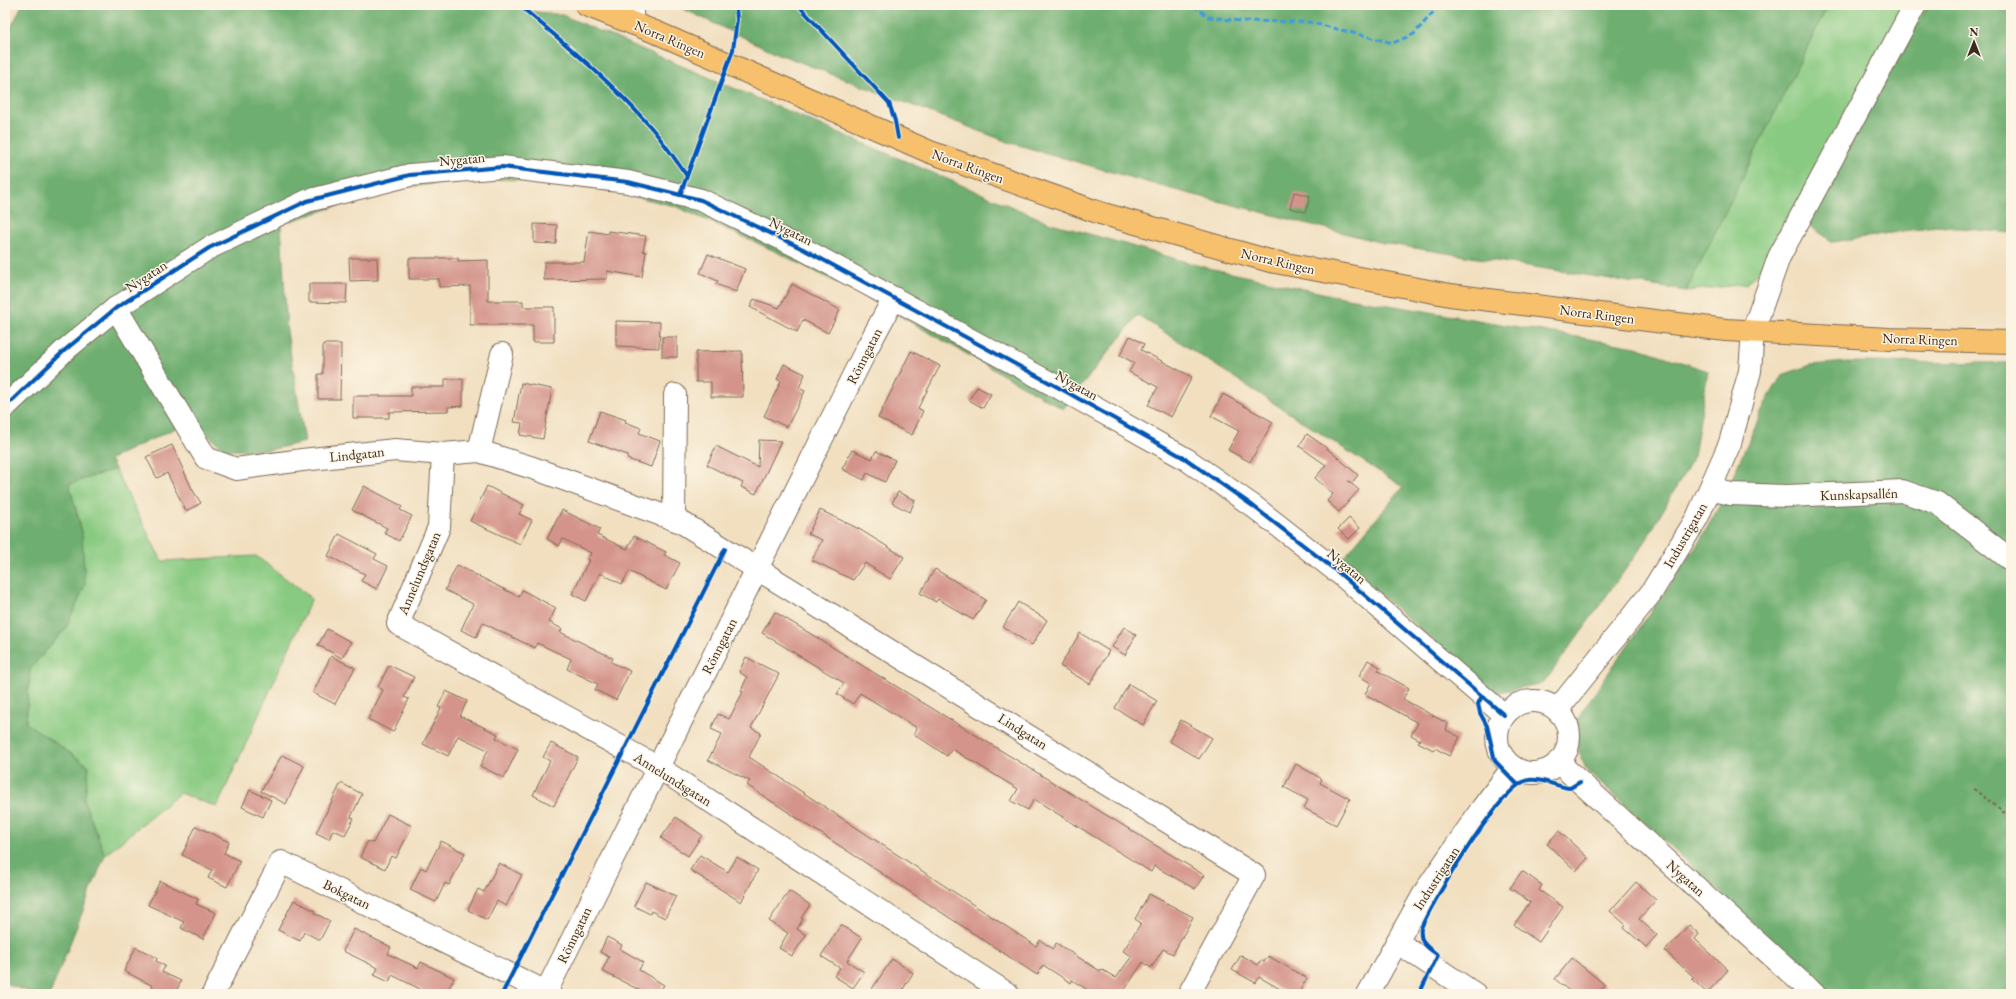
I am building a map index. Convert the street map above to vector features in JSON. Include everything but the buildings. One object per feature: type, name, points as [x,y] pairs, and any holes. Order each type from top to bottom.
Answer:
[{"type":"main road","name":"Norra Ringen","points":[[586,5],[632,14],[930,152],[1100,213],[1270,261],[1450,295],[1667,323],[1753,331],[1889,339],[2011,342]]},
{"type":"street","name":"Industrigatan","points":[[1557,710],[1651,592],[1697,518],[1730,443],[1750,371],[1753,331],[1779,256],[1915,5]]},
{"type":"street","name":"Nygatan","points":[[5,407],[65,350],[116,308],[209,248],[307,201],[410,175],[502,167],[628,182],[702,200],[803,249],[1186,459],[1253,506],[1339,573],[1504,715]]},
{"type":"street","name":"Rönngatan","points":[[547,993],[867,348],[894,298]]},
{"type":"street","name":"Lindgatan","points":[[116,308],[206,458],[236,469],[395,450],[444,454],[479,451],[533,468],[674,520],[758,569],[1254,875],[1189,994]]},
{"type":"street","points":[[479,451],[502,354]]},
{"type":"street","points":[[674,520],[675,395]]},
{"type":"street","name":"Annelundsgatan","points":[[444,454],[439,527],[398,624],[658,768],[1008,994]]},
{"type":"street","name":"Kunskapsallén","points":[[1710,489],[1731,494],[1786,496],[1902,491],[1937,503],[2011,560]]},
{"type":"street","points":[[1533,701],[1546,703],[1557,710],[1566,721],[1569,736],[1563,756],[1552,769],[1538,774],[1523,773],[1513,767],[1500,751],[1497,740],[1504,715],[1517,704],[1533,701]]},
{"type":"street","name":"Nygatan","points":[[1558,762],[1814,994]]},
{"type":"street","name":"Industrigatan","points":[[1368,994],[1426,890],[1483,807],[1513,767]]},
{"type":"street","name":"Bokgatan","points":[[213,994],[281,862],[547,993]]},
{"type":"street","points":[[1397,942],[1475,994]]},
{"type":"path","points":[[1974,789],[2011,818]]},
{"type":"green space","points":[[22,5],[483,5],[562,15],[1048,222],[1204,267],[1336,296],[1636,347],[1708,371],[1694,456],[1645,542],[1544,683],[1494,693],[1341,561],[1403,487],[1138,315],[1063,409],[881,305],[777,252],[675,206],[599,188],[522,180],[472,179],[390,189],[281,224],[287,332],[305,442],[269,450],[226,450],[191,421],[110,459],[115,469],[69,484],[82,532],[85,585],[66,628],[30,669],[26,723],[89,766],[84,801],[105,855],[50,994],[34,994],[5,983],[5,40]]},
{"type":"green space","points":[[675,5],[1828,5],[1686,291],[1383,243],[1167,188],[1008,142],[779,54]]},
{"type":"green space","points":[[1828,5],[1929,5],[1806,223],[1746,284],[1686,291]]},
{"type":"green space","points":[[1929,5],[2011,5],[2011,233],[1936,226],[1833,242],[1806,223]]},
{"type":"green space","points":[[1847,362],[2011,363],[2011,994],[1830,994],[1586,769],[1578,747],[1576,733],[1582,711],[1698,544],[1722,501],[1765,404],[1782,375],[1811,365]]},
{"type":"green space","points":[[115,469],[162,561],[256,556],[310,597],[311,600],[217,807],[180,793],[105,855],[84,801],[89,766],[26,723],[30,669],[66,628],[82,532],[69,484]]},
{"type":"marked path","points":[[1194,5],[1208,17],[1240,21],[1309,22],[1393,43],[1414,34],[1436,9],[1437,5]]},
{"type":"cycle path","points":[[519,5],[617,91],[658,136],[687,176]]},
{"type":"cycle path","points":[[680,195],[733,50],[737,20],[736,5]]},
{"type":"cycle path","points":[[798,5],[889,103],[895,121],[898,138]]},
{"type":"cycle path","points":[[5,407],[65,350],[116,308],[209,248],[307,201],[410,175],[502,167],[628,182],[701,200],[803,249],[1063,390],[1186,459],[1253,506],[1339,573],[1504,715]]},
{"type":"cycle path","points":[[502,994],[725,549]]},
{"type":"cycle path","points":[[1482,696],[1478,704],[1480,713],[1487,726],[1495,761],[1517,784]]},
{"type":"cycle path","points":[[1419,994],[1438,955],[1427,947],[1423,941],[1421,937],[1421,928],[1453,870],[1486,821],[1517,786],[1529,780],[1545,781],[1570,788],[1580,782]]}]
